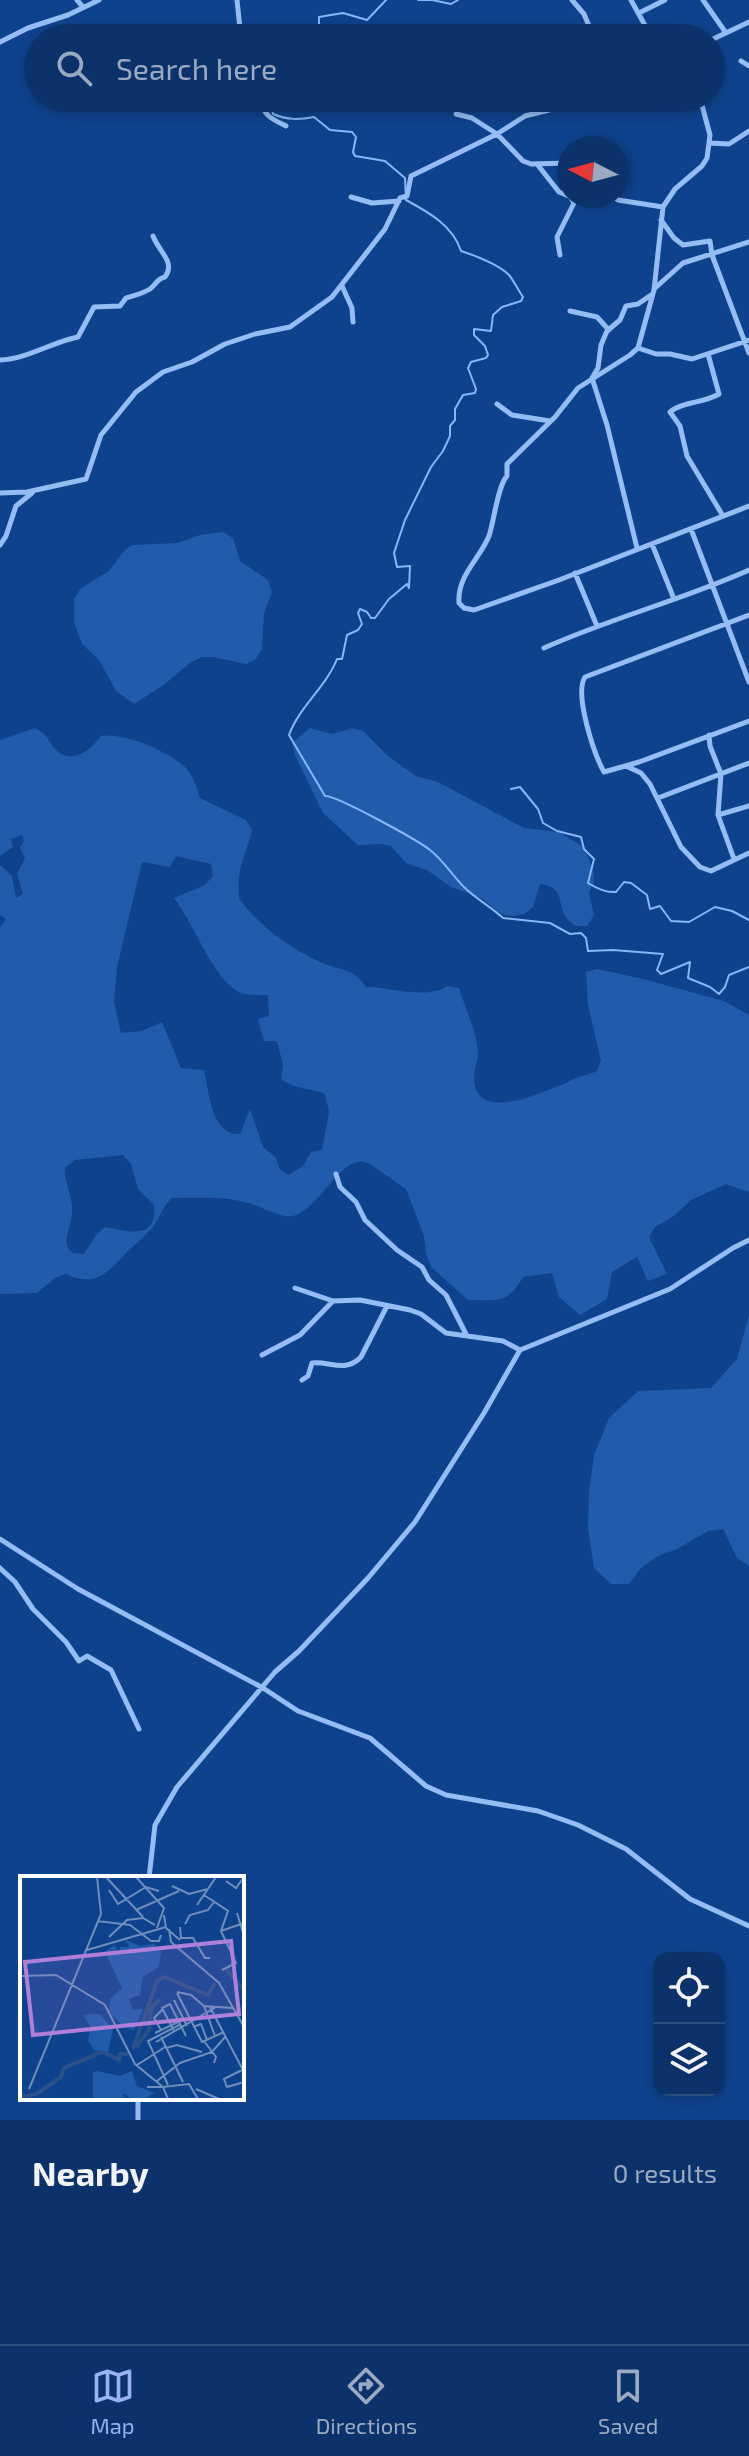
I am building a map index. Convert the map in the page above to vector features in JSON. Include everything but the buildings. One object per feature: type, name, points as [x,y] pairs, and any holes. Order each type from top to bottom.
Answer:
[{"type":"street","points":[[77,0],[83,7]]},
{"type":"street","points":[[38,24],[99,0]]},
{"type":"street","points":[[237,0],[240,24]]},
{"type":"street","points":[[572,0],[588,24]]},
{"type":"street","points":[[631,0],[645,24]]},
{"type":"street","points":[[639,13],[665,0]]},
{"type":"street","points":[[703,0],[720,24]]},
{"type":"street","points":[[726,33],[749,22]]},
{"type":"street","points":[[0,42],[24,30]]},
{"type":"street","points":[[741,61],[749,66]]},
{"type":"street","points":[[265,112],[286,126]]},
{"type":"street","points":[[0,493],[73,484],[86,479],[98,441],[136,392],[163,372],[187,364],[234,340],[290,327],[332,297],[342,286],[385,229],[411,176],[497,134],[525,116],[541,112]]},
{"type":"street","points":[[705,112],[708,122],[707,158],[675,189],[663,207],[653,292],[638,348],[572,393],[551,421],[507,464],[507,476],[501,481],[499,502],[488,537],[476,563],[461,581],[459,603],[464,608],[474,610],[749,506]]},
{"type":"street","points":[[456,114],[472,118],[497,134],[523,161],[557,163]]},
{"type":"street","points":[[709,143],[729,144],[749,131]]},
{"type":"street","points":[[536,163],[557,189]]},
{"type":"street","points":[[351,197],[372,203],[402,198]]},
{"type":"street","points":[[629,202],[663,207]]},
{"type":"street","points":[[560,255],[557,237],[572,208]]},
{"type":"street","points":[[661,220],[683,245],[710,241],[712,255],[747,340],[749,353]]},
{"type":"street","points":[[0,360],[25,356],[68,338],[78,337],[94,307],[120,306],[126,298],[151,289],[170,269],[170,262],[153,236]]},
{"type":"street","points":[[637,548],[607,425],[592,378],[600,362],[601,345],[609,330],[620,320],[626,306],[645,300],[683,263],[749,242]]},
{"type":"street","points":[[342,286],[352,308],[353,322]]},
{"type":"street","points":[[570,311],[597,317],[609,330]]},
{"type":"street","points":[[638,348],[685,359],[747,340]]},
{"type":"street","points":[[708,354],[719,394],[701,403],[673,408],[670,412],[680,426],[687,456],[723,516]]},
{"type":"street","points":[[497,404],[512,415],[551,421]]},
{"type":"street","points":[[0,545],[16,506],[36,490]]},
{"type":"street","points":[[691,529],[749,682]]},
{"type":"street","points":[[652,544],[674,599]]},
{"type":"street","points":[[544,648],[749,570]]},
{"type":"street","points":[[575,573],[597,626]]},
{"type":"street","points":[[749,615],[585,677],[581,683],[581,694],[604,772],[749,721]]},
{"type":"street","points":[[709,735],[721,774],[718,815],[734,859]]},
{"type":"street","points":[[658,798],[749,763]]},
{"type":"street","points":[[626,766],[641,773],[673,825],[681,847],[700,867],[711,871],[749,853]]},
{"type":"street","points":[[718,815],[749,806]]},
{"type":"street","points":[[336,1174],[343,1191],[356,1202],[365,1220],[397,1250],[422,1267],[429,1280],[446,1295],[467,1336]]},
{"type":"street","points":[[149,1876],[155,1825],[177,1787],[275,1672],[368,1578],[415,1522],[520,1350],[670,1289],[749,1240]]},
{"type":"street","points":[[295,1288],[333,1301],[360,1300],[410,1310],[421,1314],[446,1333],[511,1343],[520,1350]]},
{"type":"street","points":[[262,1355],[300,1335],[333,1301]]},
{"type":"street","points":[[302,1380],[308,1376],[312,1363],[355,1364],[387,1306]]},
{"type":"street","points":[[0,1539],[78,1589],[263,1688],[298,1711],[370,1738],[426,1786],[469,1801],[538,1811],[578,1825],[626,1849],[690,1899],[749,1926]]},
{"type":"street","points":[[0,1568],[15,1582],[33,1609],[66,1642],[74,1657],[79,1661],[87,1656],[111,1670],[139,1729]]},
{"type":"shaded area","points":[[223,532],[233,538],[240,561],[268,580],[272,592],[264,613],[262,649],[256,659],[246,664],[202,657],[134,704],[116,691],[99,660],[82,644],[74,622],[74,600],[80,589],[109,571],[132,545],[178,543],[200,535]]},
{"type":"shaded area","points":[[35,728],[46,736],[57,751],[76,756],[101,736],[122,737],[159,750],[179,763],[192,776],[200,798],[246,820],[252,830],[240,870],[239,898],[255,918],[274,934],[318,961],[350,972],[366,987],[419,992],[447,986],[459,988],[477,1045],[474,1077],[477,1092],[485,1100],[497,1103],[527,1098],[597,1071],[601,1061],[588,1005],[586,972],[597,969],[643,979],[724,1001],[749,1015],[749,1192],[726,1184],[691,1200],[674,1216],[655,1227],[649,1237],[667,1274],[648,1281],[637,1257],[612,1272],[607,1299],[580,1315],[559,1297],[552,1273],[523,1277],[512,1292],[501,1299],[468,1300],[432,1268],[426,1254],[424,1236],[406,1189],[365,1162],[356,1162],[347,1167],[311,1205],[293,1216],[233,1200],[172,1198],[149,1231],[102,1275],[86,1279],[66,1274],[55,1278],[37,1293],[0,1294],[0,927],[6,919],[0,915],[0,865],[12,876],[16,898],[23,894],[17,874],[25,858],[20,848],[24,841],[22,835],[11,839],[13,847],[0,856],[0,740]],"holes":[[[176,856],[211,864],[213,876],[205,885],[174,898],[211,962],[228,984],[244,994],[268,995],[269,1016],[258,1019],[264,1041],[277,1041],[283,1065],[281,1079],[291,1085],[325,1094],[329,1112],[322,1150],[311,1152],[303,1166],[289,1175],[280,1170],[276,1158],[263,1147],[250,1109],[240,1134],[223,1128],[213,1111],[204,1070],[181,1068],[162,1022],[142,1031],[121,1033],[114,1002],[117,967],[142,862],[170,867]],[[123,1155],[131,1164],[138,1189],[154,1205],[151,1224],[140,1231],[105,1227],[84,1254],[73,1253],[67,1245],[72,1206],[65,1168],[75,1160]]]},
{"type":"shaded area","points":[[310,728],[332,734],[353,728],[363,731],[388,756],[416,776],[438,782],[524,828],[558,832],[584,847],[594,881],[589,893],[594,915],[587,926],[576,926],[568,920],[557,892],[548,886],[540,884],[533,907],[524,914],[501,914],[483,899],[451,887],[427,870],[406,863],[391,846],[358,845],[323,813],[292,743]]},
{"type":"shaded area","points":[[749,1315],[749,1566],[737,1558],[723,1529],[708,1531],[658,1556],[641,1568],[629,1584],[611,1584],[594,1568],[588,1528],[594,1455],[609,1418],[638,1391],[711,1388],[737,1359]]},
{"type":"waterway","points":[[319,24],[319,17],[343,13],[367,20],[386,0]]},
{"type":"waterway","points":[[418,0],[431,0]]},
{"type":"waterway","points":[[432,0],[451,4],[458,0]]},
{"type":"waterway","points":[[272,112],[293,119],[314,117],[330,130],[352,132],[356,137],[355,156],[385,161],[405,178],[406,200],[446,227],[461,251],[504,271],[523,297],[521,301],[502,307],[493,315],[491,331],[474,329],[474,335],[485,346],[488,355],[471,362],[468,368],[475,393],[463,395],[455,409],[450,436],[405,520],[394,553],[397,567],[410,566],[409,588],[407,584],[389,599],[375,618],[360,609],[358,613],[362,624],[358,630],[347,635],[342,659],[337,659],[289,735],[325,796],[360,810],[430,850],[469,891],[503,918],[550,923],[570,934],[581,933],[586,938],[588,951],[663,954],[657,970],[661,974],[690,962],[688,978],[719,994],[729,975],[749,967]]},
{"type":"waterway","points":[[511,789],[520,787],[538,809],[543,823],[557,831],[581,837],[584,849],[594,859],[588,883],[594,887],[616,892],[624,882],[631,883],[647,895],[650,909],[660,906],[671,921],[689,922],[715,907],[749,920]]}]
